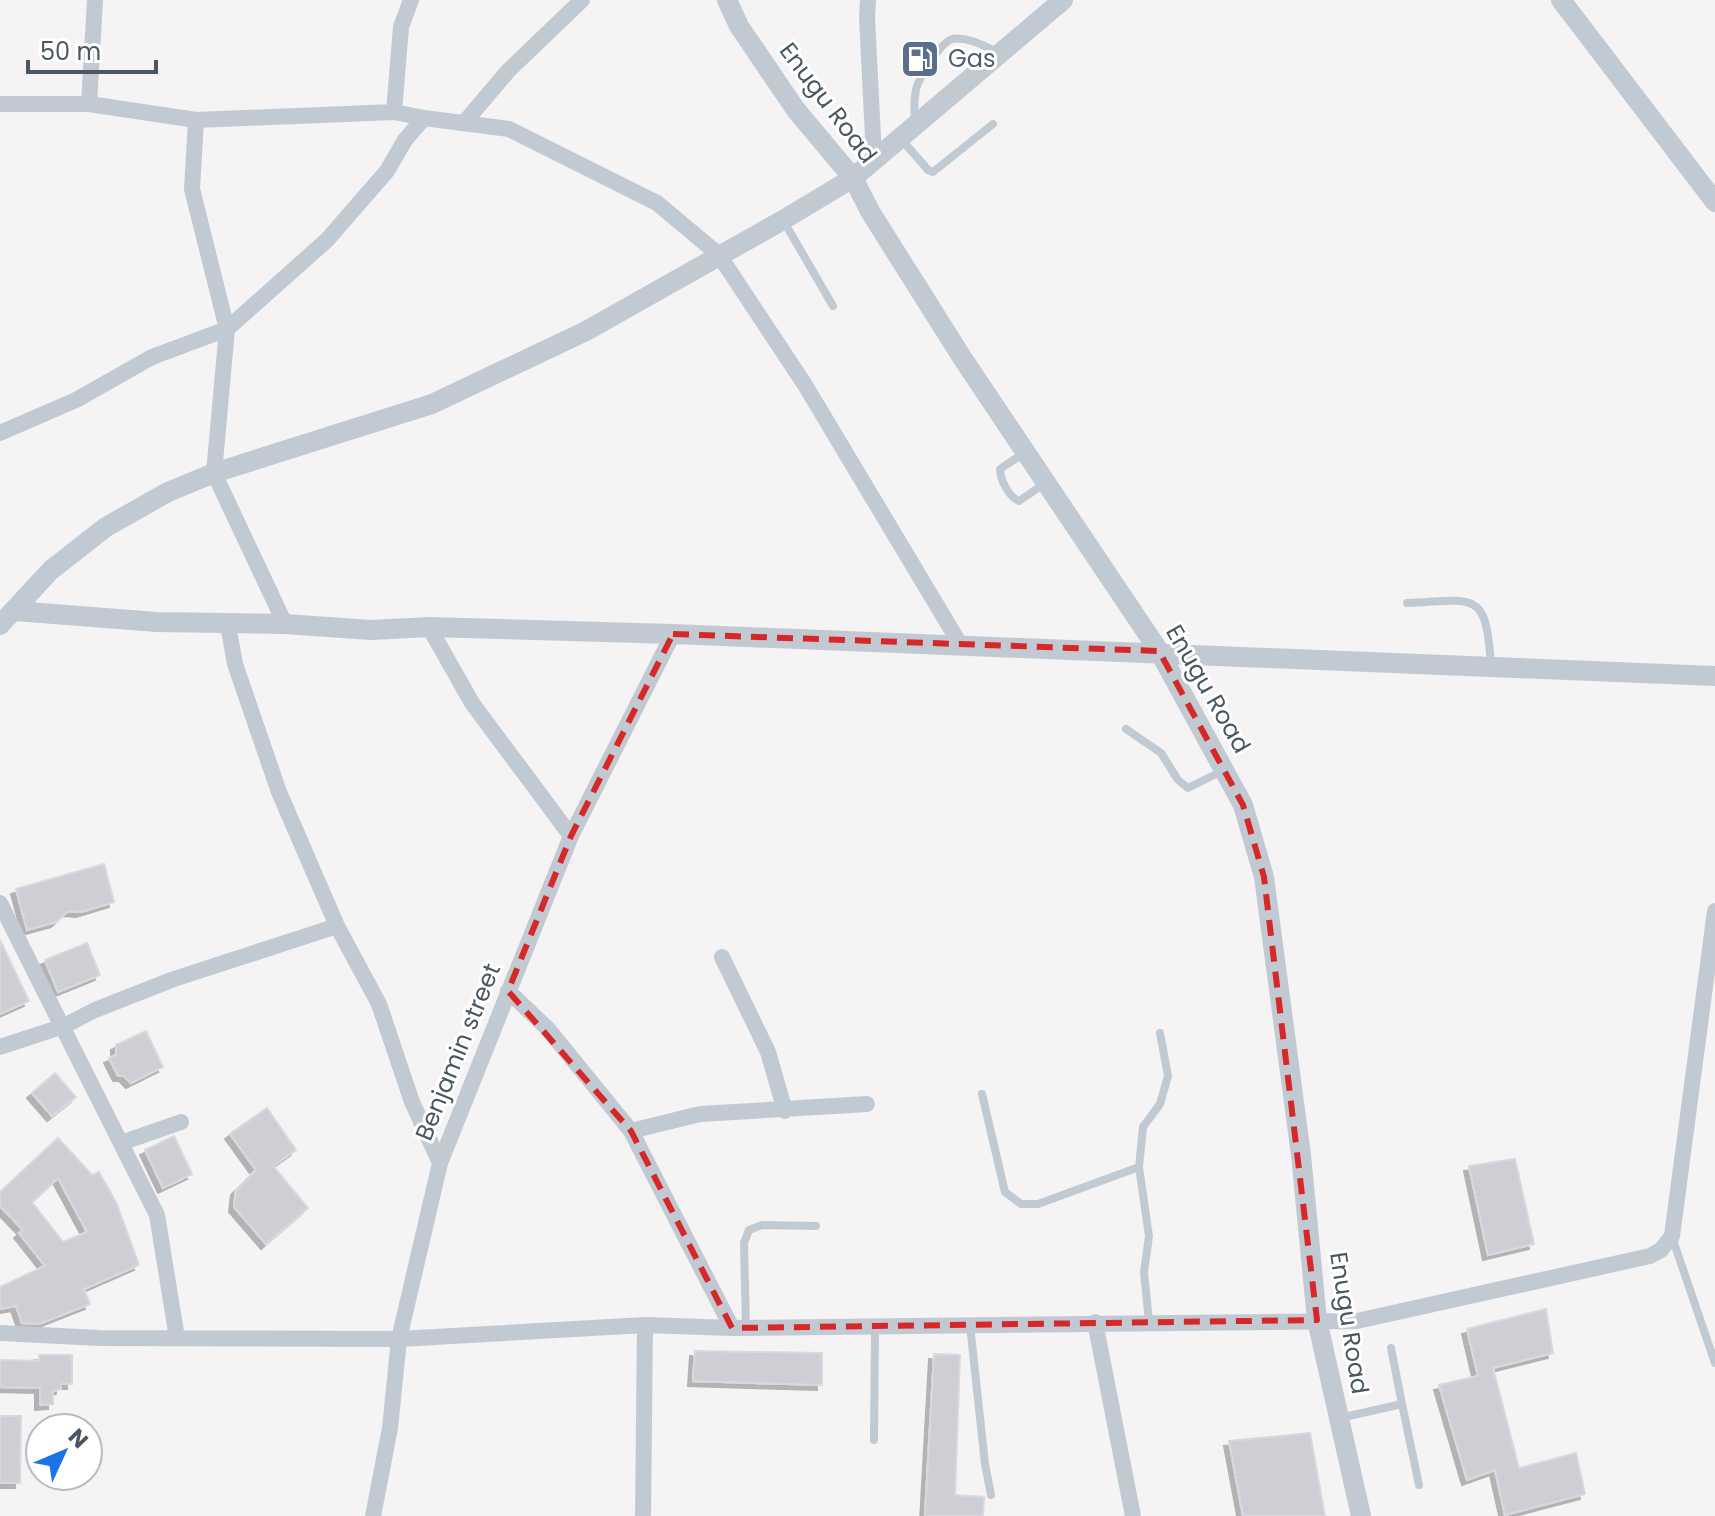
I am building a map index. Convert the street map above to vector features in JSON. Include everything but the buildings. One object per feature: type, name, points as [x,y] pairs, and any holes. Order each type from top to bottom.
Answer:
[{"type":"street","points":[[89,104],[95,0]]},
{"type":"street","points":[[394,112],[401,27],[411,0]]},
{"type":"street","points":[[464,123],[508,71],[582,0]]},
{"type":"street","name":"Enugu Road","points":[[727,0],[739,26],[796,110],[853,178],[871,213],[1024,452],[1159,651],[1243,805],[1264,877],[1301,1155],[1317,1320],[1361,1516]]},
{"type":"street","points":[[868,0],[874,158]]},
{"type":"street","points":[[8,618],[51,570],[106,527],[168,492],[214,473],[432,404],[586,331],[783,220],[853,178],[1063,0]]},
{"type":"street","points":[[1561,0],[1715,202]]},
{"type":"street","points":[[0,104],[89,104],[196,120],[394,112],[509,129],[657,203],[719,255],[805,385],[960,644]]},
{"type":"street","points":[[0,433],[76,400],[152,357],[227,329],[327,240],[387,171],[405,140],[424,118]]},
{"type":"street","points":[[196,120],[192,189],[227,329],[214,473],[285,624]]},
{"type":"street","points":[[8,618],[285,624],[371,630],[429,627],[673,634],[1159,651],[1715,676]]},
{"type":"street","points":[[228,625],[235,664],[279,792],[337,926],[379,1004],[412,1102],[440,1163]]},
{"type":"street","points":[[429,627],[472,703],[571,836]]},
{"type":"street","name":"Benjamin street","points":[[373,1516],[390,1428],[399,1339],[440,1163],[571,836],[673,634]]},
{"type":"street","points":[[0,903],[157,1215],[177,1338]]},
{"type":"street","points":[[0,1333],[99,1338],[399,1339],[645,1325],[739,1328],[1357,1321],[1650,1256],[1661,1250],[1672,1236],[1709,1007],[1715,911]]},
{"type":"street","points":[[0,1047],[64,1026],[95,1010],[174,979],[337,926]]},
{"type":"street","points":[[722,957],[768,1052],[785,1111]]},
{"type":"street","points":[[508,991],[548,1029],[631,1131],[739,1328]]},
{"type":"street","points":[[631,1131],[700,1114],[867,1104]]},
{"type":"street","points":[[121,1143],[181,1122]]},
{"type":"street","points":[[1095,1322],[1133,1516]]},
{"type":"street","points":[[643,1516],[645,1325]]},
{"type":"lane","points":[[993,124],[933,172],[928,170],[908,133],[917,85],[943,42],[955,38],[971,41],[1001,53]]},
{"type":"lane","points":[[783,220],[833,306]]},
{"type":"lane","points":[[1024,452],[1000,469],[1012,497],[1019,501],[1045,483]]},
{"type":"lane","points":[[1407,603],[1468,600],[1481,610],[1489,628],[1491,666]]},
{"type":"lane","points":[[1126,729],[1161,753],[1178,780],[1188,788],[1225,770]]},
{"type":"lane","points":[[1149,1322],[1144,1272],[1149,1236],[1139,1167],[1143,1127],[1160,1104],[1168,1076],[1160,1033]]},
{"type":"lane","points":[[982,1094],[1005,1192],[1021,1204],[1038,1204],[1139,1167]]},
{"type":"lane","points":[[739,1328],[744,1243],[749,1230],[762,1225],[816,1226]]},
{"type":"lane","points":[[1672,1236],[1715,1363]]},
{"type":"lane","points":[[970,1324],[991,1495]]},
{"type":"lane","points":[[874,1440],[875,1326]]},
{"type":"lane","points":[[1391,1348],[1419,1485]]},
{"type":"lane","points":[[1339,1419],[1402,1404]]},
{"type":"highlighted area","points":[[673,634],[1159,651],[1243,805],[1264,877],[1317,1320],[732,1328],[631,1131],[508,991],[571,836]]},
{"type":"place","name":"Gas","points":[[920,59]]}]
